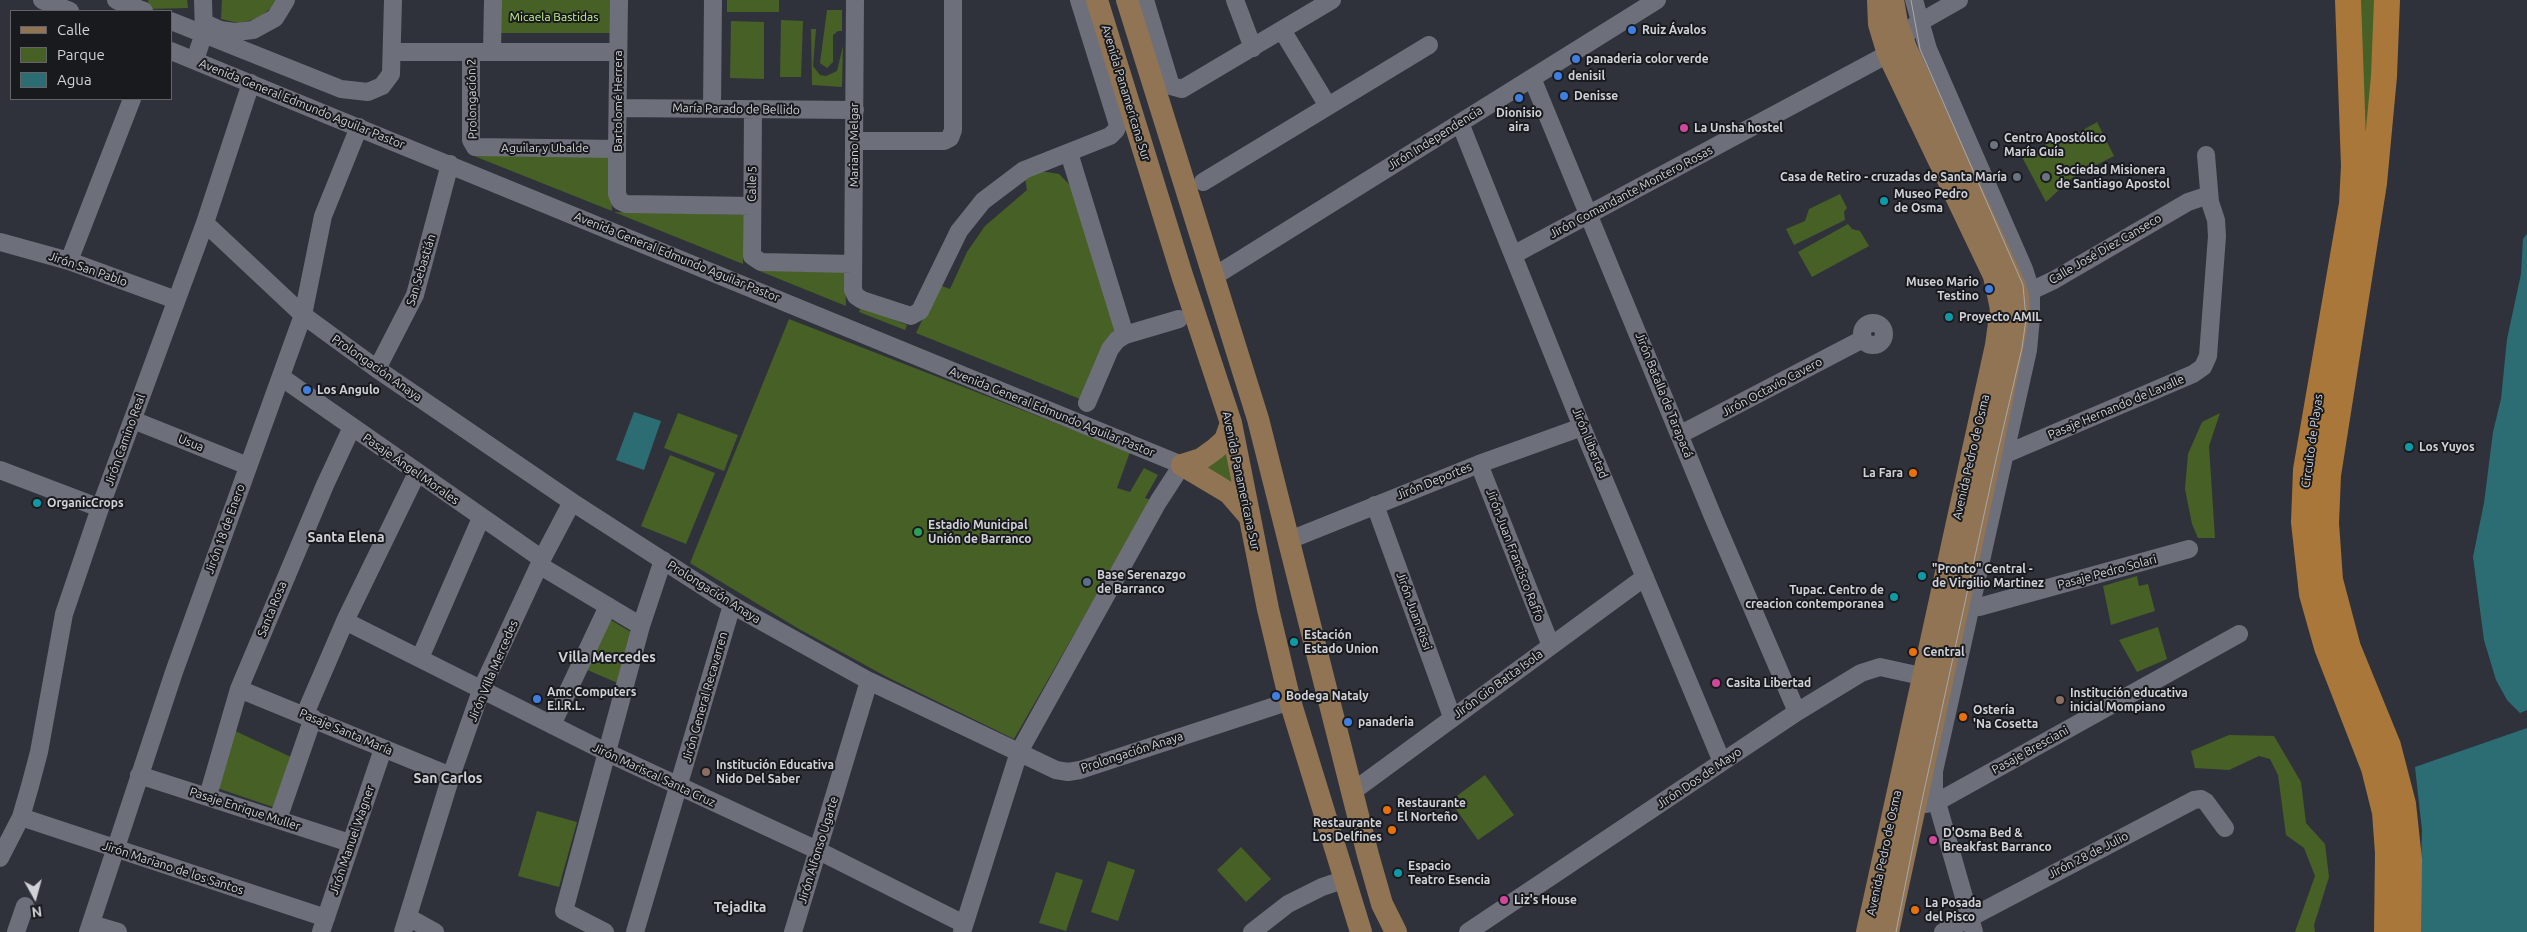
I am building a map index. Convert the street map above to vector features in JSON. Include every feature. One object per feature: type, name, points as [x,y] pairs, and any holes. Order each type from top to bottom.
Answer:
[{"type":"highway","name":"Circuito de Playas","points":[[2348,0],[2354,166],[2352,204],[2306,470],[2304,522],[2312,594],[2327,647],[2374,768],[2385,812],[2388,853],[2387,932]]},
{"type":"highway","name":"Circuito de Playas","points":[[2387,0],[2384,76],[2374,183],[2328,475],[2326,523],[2330,580],[2348,648],[2388,746],[2403,804],[2409,860],[2408,932]]},
{"type":"main road","name":"Avenida Panamericana Sur","points":[[1097,0],[1182,275],[1231,423],[1237,490],[1250,517],[1268,609],[1290,701],[1361,932]]},
{"type":"main road","points":[[1127,0],[1258,419],[1287,541],[1382,904],[1396,932]]},
{"type":"main road","name":"Avenida Pedro de Osma","points":[[1878,0],[1880,24],[1895,46],[2016,296],[1996,346],[1989,452],[1956,605],[1932,678],[1916,802],[1888,932]]},
{"type":"main road","name":"Avenida Pedro de Osma","points":[[1893,0],[1895,46]]},
{"type":"main road","points":[[1895,46],[1906,0]]},
{"type":"main road","points":[[1182,465],[1201,459],[1215,450],[1224,440],[1231,423]]},
{"type":"main road","points":[[1182,465],[1237,490],[1254,483],[1268,463]]},
{"type":"main road","name":"Avenida Pedro de Osma","points":[[1867,932],[1916,802]]},
{"type":"street","points":[[42,0],[67,10]]},
{"type":"street","points":[[116,0],[141,10]]},
{"type":"street","points":[[195,60],[204,28],[203,0]]},
{"type":"street","points":[[172,21],[220,30],[252,30],[275,18],[286,0]]},
{"type":"street","points":[[204,28],[349,91],[368,92],[382,86],[391,74],[394,0]]},
{"type":"street","points":[[492,0],[492,52]]},
{"type":"street","name":"Bartolomé Herrera","points":[[618,0],[617,194],[620,201],[626,204],[752,206]]},
{"type":"street","points":[[712,109],[713,0]]},
{"type":"street","name":"Mariano Melgar","points":[[855,0],[853,290],[856,296],[862,300],[908,316],[916,316],[959,231],[979,204],[1016,175],[1034,165],[1069,153]]},
{"type":"street","points":[[854,141],[944,142],[950,138],[953,130],[953,0]]},
{"type":"street","points":[[1079,0],[1118,125],[1110,136],[1069,153],[1124,335]]},
{"type":"street","points":[[1145,0],[1171,86],[1182,89],[1332,0]]},
{"type":"street","points":[[1235,0],[1253,48]]},
{"type":"street","name":"Jirón Independencia","points":[[1213,277],[1657,0]]},
{"type":"street","name":"Avenida Pedro de Osma","points":[[1914,0],[1928,49],[2024,269],[2016,296],[2031,318],[2028,350],[1989,452]]},
{"type":"street","name":"Jirón Comandante Montero Rosas","points":[[1513,255],[1895,46],[1920,21],[1959,0]]},
{"type":"street","points":[[1282,30],[1328,106]]},
{"type":"street","points":[[1203,182],[1429,45]]},
{"type":"street","name":"Avenida General Edmundo Aguilar Pastor","points":[[172,51],[251,82],[1182,465]]},
{"type":"street","points":[[393,52],[618,52]]},
{"type":"street","name":"Prolongación 2","points":[[471,52],[471,140],[473,145]]},
{"type":"street","name":"Jirón Batalla de Tarapacá","points":[[1532,78],[1681,434],[1714,520],[1797,712]]},
{"type":"street","name":"Jirón Camino Real","points":[[0,858],[21,817],[39,752],[64,614],[100,508],[205,223],[251,82]]},
{"type":"street","points":[[69,261],[132,100]]},
{"type":"street","name":"María Parado de Bellido","points":[[618,108],[854,110]]},
{"type":"street","name":"Calle 5","points":[[753,109],[751,251],[754,259],[761,262],[854,264]]},
{"type":"street","name":"Jirón Libertad","points":[[1460,123],[1582,427],[1722,762]]},
{"type":"street","name":"Jirón 18 de Enero","points":[[90,928],[139,775],[303,315],[323,216],[359,127]]},
{"type":"street","name":"Aguilar y Ubalde","points":[[473,145],[478,148],[617,149]]},
{"type":"street","points":[[2206,155],[2209,195]]},
{"type":"street","name":"San Sebastián","points":[[377,369],[415,295],[450,164]]},
{"type":"street","name":"Calle José Diez Canseco","points":[[2016,296],[2188,202],[2209,195]]},
{"type":"street","name":"Pasaje Hernando de Lavalle","points":[[1989,452],[2198,371],[2208,356],[2217,236],[2216,220],[2209,195]]},
{"type":"street","name":"Prolongación Anaya","points":[[205,223],[303,315],[377,369],[572,502],[732,605],[869,681],[1056,770],[1074,771],[1290,701]]},
{"type":"street","name":"Jirón San Pablo","points":[[0,242],[69,261],[176,300]]},
{"type":"street","points":[[1087,403],[1116,340],[1124,335],[1179,319]]},
{"type":"street","name":"Jirón Octavio Cavero","points":[[1681,434],[1863,339]]},
{"type":"street","name":"Pasaje Ángel Morales","points":[[281,377],[541,562],[641,626]]},
{"type":"street","name":"Usua","points":[[133,420],[248,466]]},
{"type":"street","name":"Santa Rosa","points":[[208,796],[240,689],[321,494],[352,427]]},
{"type":"street","name":"Jirón Deportes","points":[[1287,541],[1479,464],[1582,427]]},
{"type":"street","name":"Jirón Juan Francisco Raffo","points":[[1479,464],[1550,646]]},
{"type":"street","points":[[963,928],[1019,752],[1158,502],[1182,465]]},
{"type":"street","points":[[0,470],[100,508]]},
{"type":"street","points":[[278,819],[309,716],[346,621],[417,473]]},
{"type":"street","name":"Jirón Villa Mercedes","points":[[406,924],[451,776],[482,688],[541,562],[572,502]]},
{"type":"street","name":"Jirón Juan Rissi","points":[[1376,505],[1452,717]]},
{"type":"street","points":[[420,658],[480,518]]},
{"type":"street","name":"Pasaje Pedro Solari","points":[[1956,605],[2189,549]]},
{"type":"street","points":[[605,932],[564,911],[641,626],[663,560]]},
{"type":"street","name":"Jirón Gio Batta Isola","points":[[1352,792],[1645,577]]},
{"type":"street","name":"Jirón General Recavarren","points":[[635,932],[732,605]]},
{"type":"street","name":"Avenida Pedro de Osma","points":[[1916,802],[1934,792],[1934,771],[1956,605]]},
{"type":"street","points":[[552,725],[608,606]]},
{"type":"street","name":"Jirón Mariscal Santa Cruz","points":[[346,621],[608,753],[817,850],[963,928]]},
{"type":"street","name":"Pasaje Bresciani","points":[[1916,802],[2239,634]]},
{"type":"street","name":"Jirón Dos de Mayo","points":[[1468,932],[1797,712],[1873,668],[1880,667],[1932,678]]},
{"type":"street","name":"Jirón Alfonso Ugarte","points":[[792,932],[869,681]]},
{"type":"street","name":"Pasaje Santa María","points":[[240,689],[451,776]]},
{"type":"street","name":"Jirón Manuel Wagner","points":[[324,925],[383,748]]},
{"type":"street","name":"Pasaje Enrique Muller","points":[[139,775],[350,843]]},
{"type":"street","name":"Jirón 28 de Julio","points":[[1943,932],[1972,924],[2194,800],[2200,799],[2206,802],[2224,828]]},
{"type":"street","points":[[1916,802],[1972,924]]},
{"type":"street","name":"Jirón Mariano de los Santos","points":[[21,817],[115,848],[324,925]]},
{"type":"street","points":[[1252,932],[1288,904],[1322,887],[1346,879]]},
{"type":"street","points":[[16,932],[24,906]]},
{"type":"street","points":[[406,924],[435,932]]},
{"type":"street","points":[[90,928],[118,932]]},
{"type":"green space","points":[[148,0],[187,0],[188,8],[149,9]]},
{"type":"green space","points":[[222,0],[276,0],[270,9],[257,19],[238,23],[221,19]]},
{"type":"green space","name":"Micaela Bastidas","points":[[497,0],[612,0],[612,33],[497,33]]},
{"type":"green space","points":[[727,0],[779,0],[779,12],[727,12]]},
{"type":"green space","points":[[2356,0],[2378,0],[2370,189]]},
{"type":"green space","points":[[827,10],[842,10],[842,31],[838,31],[833,35],[833,62],[827,68],[820,63]]},
{"type":"green space","points":[[781,20],[803,21],[801,77],[780,77]]},
{"type":"green space","points":[[731,21],[764,22],[764,79],[730,78]]},
{"type":"green space","points":[[811,29],[816,29],[813,66],[820,75],[826,76],[837,71],[843,46],[842,87],[812,85]]},
{"type":"green space","points":[[2097,122],[2114,156],[2073,177],[2046,202],[2022,157],[2062,136],[2071,137]]},
{"type":"green space","points":[[611,154],[612,211],[474,156]]},
{"type":"green space","points":[[1040,171],[1059,174],[1071,186],[1116,333],[1080,399],[916,333],[939,285],[950,289],[967,252],[985,226],[1027,190],[1025,178]]},
{"type":"green space","points":[[1840,194],[1847,208],[1844,212],[1845,220],[1794,245],[1786,229],[1805,221],[1809,209]]},
{"type":"green space","points":[[614,212],[743,215],[743,264]]},
{"type":"green space","points":[[1848,224],[1852,229],[1860,231],[1869,246],[1812,277],[1798,252]]},
{"type":"green space","points":[[757,270],[845,272],[846,306]]},
{"type":"green space","points":[[861,307],[907,325],[905,330],[859,312]]},
{"type":"green space","name":"Estadio Municipal Unión de Barranco","points":[[789,319],[1130,452],[1117,488],[1130,492],[1144,468],[1158,475],[1145,498],[1151,500],[1014,739],[887,677],[799,629],[690,563]]},
{"type":"green space","points":[[678,413],[738,435],[724,471],[664,448]]},
{"type":"green space","points":[[2220,413],[2209,446],[2215,538],[2198,538],[2192,524],[2185,489],[2188,454],[2202,422]]},
{"type":"green space","points":[[1227,450],[1237,484],[1205,468]]},
{"type":"green space","points":[[670,455],[715,473],[686,544],[641,526]]},
{"type":"green space","points":[[2137,576],[2139,586],[2148,584],[2155,611],[2111,625],[2103,586]]},
{"type":"green space","points":[[609,619],[636,635],[620,684],[585,669]]},
{"type":"green space","points":[[2158,627],[2167,659],[2137,672],[2119,640]]},
{"type":"green space","points":[[233,730],[291,757],[273,807],[217,788]]},
{"type":"green space","points":[[2229,735],[2274,736],[2301,782],[2306,823],[2325,844],[2329,877],[2314,925],[2315,932],[2295,932],[2315,876],[2304,848],[2286,835],[2278,775],[2270,759],[2259,756],[2229,770],[2195,768],[2191,751]]},
{"type":"green space","points":[[1485,775],[1514,815],[1478,840],[1450,801]]},
{"type":"green space","points":[[537,811],[577,822],[559,887],[518,876]]},
{"type":"green space","points":[[1241,847],[1271,879],[1246,902],[1217,870]]},
{"type":"green space","points":[[1108,861],[1135,870],[1118,921],[1091,912]]},
{"type":"green space","points":[[1056,872],[1083,880],[1066,931],[1039,923]]},
{"type":"water","points":[[2527,234],[2527,710],[2520,713],[2507,700],[2496,680],[2484,640],[2473,557],[2484,503],[2493,432],[2501,399],[2507,339],[2521,274],[2523,239]]},
{"type":"water","points":[[634,412],[661,421],[644,470],[616,460]]},
{"type":"water","points":[[2527,728],[2527,932],[2419,932],[2422,830],[2415,767]]},
{"type":"tram line","points":[[1896,932],[1921,805],[2022,348],[2026,319],[2023,285],[1920,49],[1911,0]]},
{"type":"place","name":"Ruiz Ávalos","points":[[1632,30]]},
{"type":"place","name":"panaderia color verde","points":[[1576,59]]},
{"type":"place","name":"denisil","points":[[1558,76]]},
{"type":"place","name":"Denisse","points":[[1564,96]]},
{"type":"place","name":"Dionisio aira","points":[[1519,98]]},
{"type":"place","name":"La Unsha hostel","points":[[1684,128]]},
{"type":"place","name":"Centro Apostólico María Guía","points":[[1994,145]]},
{"type":"place","name":"Casa de Retiro - cruzadas de Santa María","points":[[2017,177]]},
{"type":"place","name":"Sociedad Misionera de Santiago Apostol","points":[[2046,177]]},
{"type":"place","name":"Museo Pedro de Osma","points":[[1884,201]]},
{"type":"place","name":"Museo Mario Testino","points":[[1989,289]]},
{"type":"place","name":"Proyecto AMIL","points":[[1949,317]]},
{"type":"place","name":"Los Angulo","points":[[307,390]]},
{"type":"place","name":"Los Yuyos","points":[[2409,447]]},
{"type":"place","name":"La Fara","points":[[1913,473]]},
{"type":"place","name":"OrganicCrops","points":[[37,503]]},
{"type":"place","name":"Estadio Municipal Unión de Barranco","points":[[918,532]]},
{"type":"place","name":"\"Pronto\" Central - de Virgilio Martinez","points":[[1922,576]]},
{"type":"place","name":"Base Serenazgo de Barranco","points":[[1087,582]]},
{"type":"place","name":"Tupac. Centro de creacion contemporanea","points":[[1894,597]]},
{"type":"place","name":"Estación Estado Union","points":[[1294,642]]},
{"type":"place","name":"Central","points":[[1913,652]]},
{"type":"place","name":"Casita Libertad","points":[[1716,683]]},
{"type":"place","name":"Bodega Nataly","points":[[1276,696]]},
{"type":"place","name":"Amc Computers E.I.R.L.","points":[[537,699]]},
{"type":"place","name":"Institución educativa inicial Mompiano","points":[[2060,700]]},
{"type":"place","name":"Ostería 'Na Cosetta","points":[[1963,717]]},
{"type":"place","name":"panaderia","points":[[1348,722]]},
{"type":"place","name":"Institución Educativa Nido Del Saber","points":[[706,772]]},
{"type":"place","name":"Restaurante El Norteño","points":[[1387,810]]},
{"type":"place","name":"Restaurante Los Delfines","points":[[1392,830]]},
{"type":"place","name":"D'Osma Bed & Breakfast Barranco","points":[[1933,840]]},
{"type":"place","name":"Espacio Teatro Esencia","points":[[1398,873]]},
{"type":"place","name":"Liz's House","points":[[1504,900]]},
{"type":"place","name":"La Posada del Pisco","points":[[1915,910]]},
{"type":"district","name":"Santa Elena","points":[[346,537]]},
{"type":"district","name":"Villa Mercedes","points":[[607,657]]},
{"type":"district","name":"San Carlos","points":[[448,778]]},
{"type":"district","name":"Tejadita","points":[[740,907]]}]
